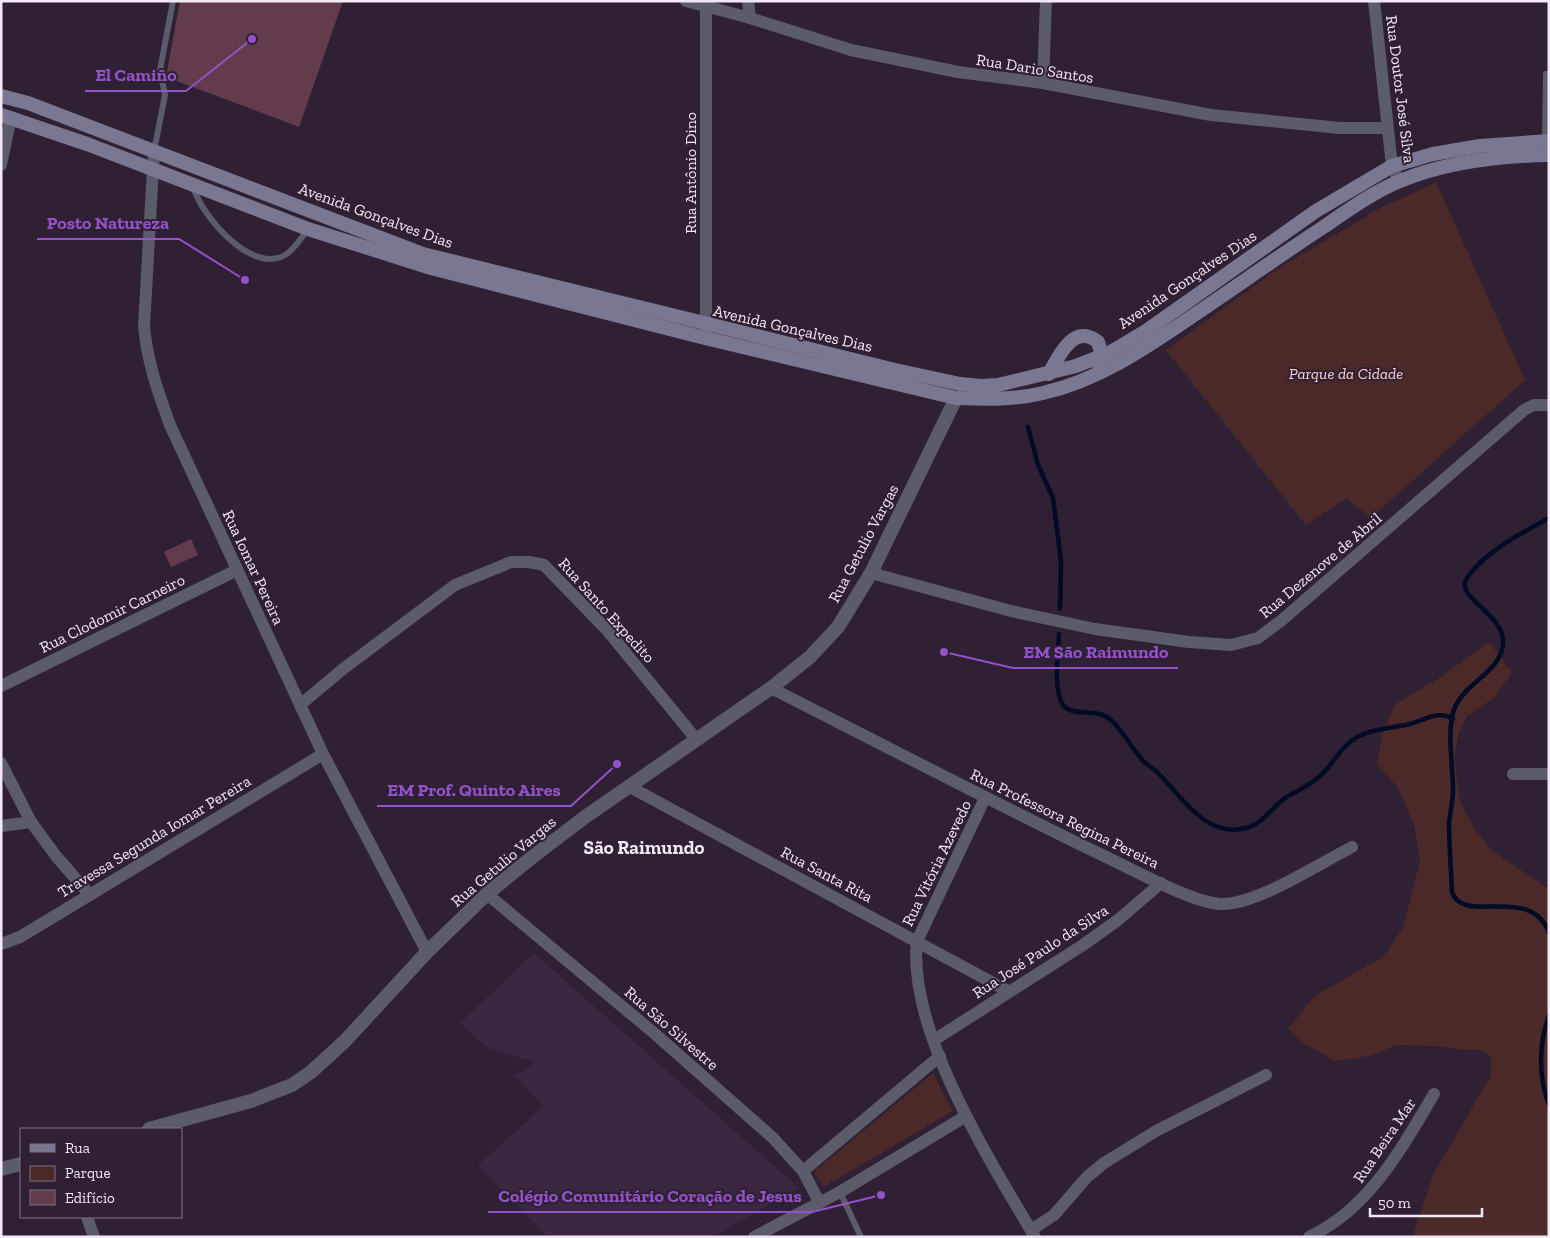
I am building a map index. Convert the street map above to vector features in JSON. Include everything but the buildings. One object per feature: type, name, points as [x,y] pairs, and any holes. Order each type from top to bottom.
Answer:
[{"type":"main road","name":"Avenida Gonçalves Dias","points":[[1,96],[28,103],[423,254],[956,398],[1012,398],[1050,391],[1097,374],[1133,355],[1277,257],[1365,200],[1399,181],[1441,167],[1478,160],[1549,155]]},
{"type":"main road","name":"Avenida Gonçalves Dias","points":[[6,116],[87,144],[308,229],[431,268],[706,332],[960,384],[981,386],[1049,374],[1100,356],[1146,330],[1316,211],[1392,166],[1433,154],[1480,146],[1547,141]]},
{"type":"main road","points":[[216,195],[232,196],[269,209],[276,208],[282,200]]},
{"type":"main road","points":[[1049,374],[1066,344],[1075,338],[1087,336],[1094,339],[1101,348],[1100,356],[1093,370],[1050,391]]},
{"type":"main road","points":[[956,398],[968,390],[998,388],[1017,381]]},
{"type":"street","name":"Rua Dario Santos","points":[[686,1],[750,18],[851,50],[958,72],[1043,83],[1210,115],[1340,128],[1387,128]]},
{"type":"street","points":[[748,1],[750,18]]},
{"type":"street","points":[[1043,83],[1046,1]]},
{"type":"street","name":"Rua Doutor José Silva","points":[[1374,1],[1392,166],[1399,181]]},
{"type":"street","name":"Rua Antônio Dino","points":[[706,7],[706,332]]},
{"type":"street","points":[[1,165],[6,116]]},
{"type":"street","name":"Rua Iomar Pereira","points":[[154,151],[144,326],[146,350],[154,381],[170,425],[323,754],[427,952]]},
{"type":"street","name":"Rua Getulio Vargas","points":[[153,1128],[251,1101],[292,1085],[332,1055],[427,952],[487,894],[585,816],[630,787],[771,688],[810,657],[838,627],[871,573],[956,398]]},
{"type":"street","name":"Rua Dezenove de Abril","points":[[871,573],[1011,611],[1095,629],[1231,645],[1258,638],[1282,620],[1524,410],[1534,405],[1549,405]]},
{"type":"street","name":"Rua Santo Expedito","points":[[300,705],[343,669],[455,584],[511,562],[529,562],[544,565],[607,630],[696,739]]},
{"type":"street","name":"Rua Clodomir Carneiro","points":[[1,686],[237,570]]},
{"type":"street","name":"Rua Professora Regina Pereira","points":[[771,688],[985,798],[1161,883],[1208,902],[1236,903],[1258,895],[1352,847]]},
{"type":"street","name":"Travessa Segunda Iomar Pereira","points":[[1,944],[20,936],[90,895],[323,754]]},
{"type":"street","points":[[1,762],[31,822],[56,856],[90,895]]},
{"type":"street","points":[[1513,774],[1549,774]]},
{"type":"street","name":"Rua Santa Rita","points":[[630,787],[1008,991]]},
{"type":"street","name":"Rua Vitória Azevedo","points":[[985,798],[917,941],[914,963],[919,993],[934,1040],[966,1116],[1033,1233]]},
{"type":"street","points":[[1,826],[31,822]]},
{"type":"street","name":"Rua José Paulo da Silva","points":[[934,1040],[1008,991],[1083,945],[1118,920],[1161,883]]},
{"type":"street","name":"Rua São Silvestre","points":[[487,894],[689,1064],[773,1138],[803,1171],[819,1202]]},
{"type":"street","points":[[803,1171],[940,1056]]},
{"type":"street","points":[[1033,1233],[1054,1215],[1087,1177],[1104,1163],[1156,1131],[1266,1075]]},
{"type":"street","name":"Rua Beira Mar","points":[[1309,1237],[1327,1228],[1364,1198],[1390,1166],[1434,1094]]},
{"type":"street","points":[[754,1237],[840,1192],[966,1116]]},
{"type":"street","points":[[1,1169],[20,1164]]},
{"type":"street","points":[[87,1218],[94,1237]]},
{"type":"lane","points":[[154,151],[165,95],[160,70],[174,1]]},
{"type":"lane","points":[[1546,74],[1547,141]]},
{"type":"lane","points":[[193,186],[196,200],[209,217],[238,246],[259,258],[272,259],[286,255],[308,229]]},
{"type":"lane","points":[[840,1192],[861,1237]]},
{"type":"shaded area","points":[[534,953],[799,1188],[713,1237],[548,1237],[478,1165],[544,1106],[515,1076],[535,1062],[489,1049],[460,1023]]},
{"type":"green space","name":"Parque da Cidade","points":[[1436,182],[1525,380],[1371,518],[1347,498],[1306,525],[1166,350],[1276,270],[1375,211]]},
{"type":"green space","points":[[1489,642],[1512,672],[1496,696],[1467,717],[1459,732],[1454,759],[1460,801],[1473,827],[1493,851],[1549,889],[1549,1237],[1412,1237],[1433,1175],[1490,1077],[1492,1059],[1484,1050],[1397,1045],[1369,1056],[1336,1061],[1304,1044],[1288,1029],[1316,995],[1383,957],[1403,928],[1420,861],[1414,825],[1398,788],[1377,764],[1382,736],[1395,704],[1438,679]]},
{"type":"green space","points":[[933,1073],[953,1111],[823,1187],[814,1172]]},
{"type":"waterway","points":[[1028,427],[1038,465],[1053,498],[1061,561],[1060,609]]},
{"type":"waterway","points":[[1549,518],[1493,552],[1467,578],[1465,585],[1467,593],[1497,624],[1502,634],[1503,645],[1495,663],[1460,698],[1452,716],[1450,736],[1453,798],[1449,823],[1452,892],[1459,901],[1469,906],[1513,907],[1528,910],[1540,918],[1549,933]]},
{"type":"waterway","points":[[1059,634],[1057,681],[1063,705],[1073,711],[1099,714],[1111,720],[1144,762],[1156,771],[1195,813],[1218,827],[1231,830],[1252,826],[1285,798],[1321,776],[1344,747],[1353,739],[1371,731],[1410,724],[1432,717],[1442,715],[1453,719]]},
{"type":"waterway","points":[[1549,1015],[1543,1037],[1541,1060],[1543,1083],[1549,1105]]},
{"type":"place","name":"El Camiño","points":[[252,39]]},
{"type":"place","name":"Posto Natureza","points":[[245,280]]},
{"type":"place","name":"EM São Raimundo","points":[[944,652]]},
{"type":"place","name":"EM Prof. Quinto Aires","points":[[617,764]]},
{"type":"place","name":"Colégio Comunitário Coração de Jesus","points":[[881,1195]]},
{"type":"district","name":"São Raimundo","points":[[644,847]]}]
